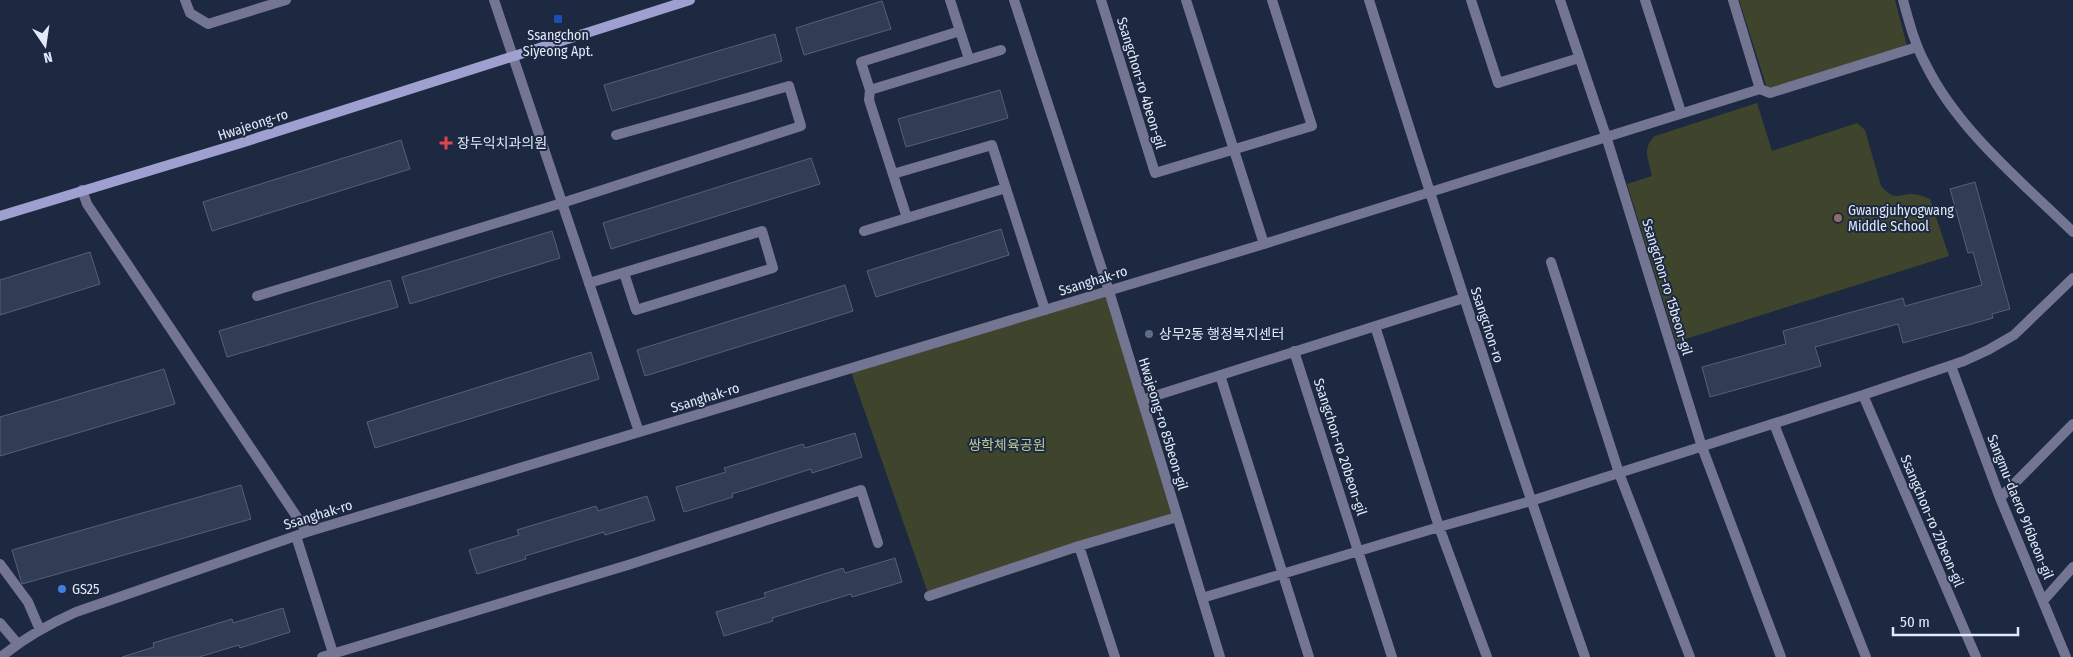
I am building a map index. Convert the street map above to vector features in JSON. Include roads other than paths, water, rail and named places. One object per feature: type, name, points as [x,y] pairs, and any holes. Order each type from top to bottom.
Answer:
[{"type":"street","points":[[185,0],[190,14],[208,24],[286,0]]},
{"type":"street","points":[[494,0],[639,432]]},
{"type":"street","name":"Hwajeong-ro","points":[[0,216],[241,144],[690,0]]},
{"type":"street","points":[[950,0],[969,59]]},
{"type":"street","name":"Hwajeong-ro 85beon-gil","points":[[1014,0],[1108,291],[1220,657]]},
{"type":"street","name":"Ssangchon-ro 4beon-gil","points":[[1101,0],[1155,173],[1234,150]]},
{"type":"street","points":[[1186,0],[1264,244]]},
{"type":"street","points":[[1234,150],[1312,126],[1272,0]]},
{"type":"street","name":"Ssangchon-ro","points":[[1369,0],[1429,192],[1531,501],[1585,657]]},
{"type":"street","points":[[1471,0],[1498,83],[1579,58]]},
{"type":"street","name":"Ssangchon-ro 15beon-gil","points":[[1560,0],[1606,136],[1702,447]]},
{"type":"street","points":[[1645,0],[1681,112]]},
{"type":"street","points":[[1733,0],[1760,89]]},
{"type":"street","points":[[1903,0],[1917,47],[1926,66],[1951,107],[1982,142],[2073,232]]},
{"type":"street","points":[[907,218],[869,100],[870,90],[861,62],[960,30]]},
{"type":"street","points":[[1429,192],[1681,112],[1760,89],[1770,93],[1917,47]]},
{"type":"street","points":[[870,90],[1001,50]]},
{"type":"street","points":[[257,296],[562,203],[801,126],[789,86],[616,135]]},
{"type":"street","points":[[893,174],[992,145],[1045,310]]},
{"type":"street","points":[[864,231],[1006,188]]},
{"type":"street","points":[[82,190],[87,204],[307,532]]},
{"type":"street","name":"Ssanghak-ro","points":[[2,657],[17,643],[76,612],[307,532],[1264,244],[1429,192]]},
{"type":"street","points":[[589,283],[762,231],[773,268],[636,310],[624,273]]},
{"type":"street","points":[[1551,262],[1619,473],[1690,657]]},
{"type":"street","points":[[1202,598],[1531,501],[1951,366],[1988,350],[2014,335],[2073,278]]},
{"type":"street","points":[[1142,400],[1464,298]]},
{"type":"street","points":[[1375,326],[1439,527],[1487,657]]},
{"type":"street","name":"Ssangchon-ro 20beon-gil","points":[[1294,352],[1392,657]]},
{"type":"street","name":"Sangmu-daero 916beon-gil","points":[[1951,366],[2000,498],[2064,657]]},
{"type":"street","points":[[1220,375],[1309,657]]},
{"type":"street","name":"Ssangchon-ro 27beon-gil","points":[[1863,395],[1976,657]]},
{"type":"street","points":[[1774,424],[1866,657]]},
{"type":"street","points":[[2000,498],[2073,424]]},
{"type":"street","points":[[1702,447],[1781,657]]},
{"type":"street","points":[[322,657],[628,565],[861,490],[878,543]]},
{"type":"street","points":[[929,596],[1079,546],[1177,517]]},
{"type":"street","points":[[296,536],[333,653]]},
{"type":"street","points":[[1079,546],[1115,657]]},
{"type":"street","points":[[0,564],[28,602],[40,630]]},
{"type":"street","points":[[2043,601],[2073,567]]},
{"type":"street","points":[[0,623],[17,643]]},
{"type":"place","name":"Ssangchon Siyeong Apt.","points":[[558,19]]},
{"type":"place","name":"장두익치과의원","points":[[446,143]]},
{"type":"place","name":"Gwangjuhyogwang Middle School","points":[[1838,218]]},
{"type":"place","name":"상무2동 행정복지센터","points":[[1149,334]]},
{"type":"place","name":"GS25","points":[[62,589]]},
{"type":"park label","name":"쌍학체육공원","points":[[1007,445]]}]
